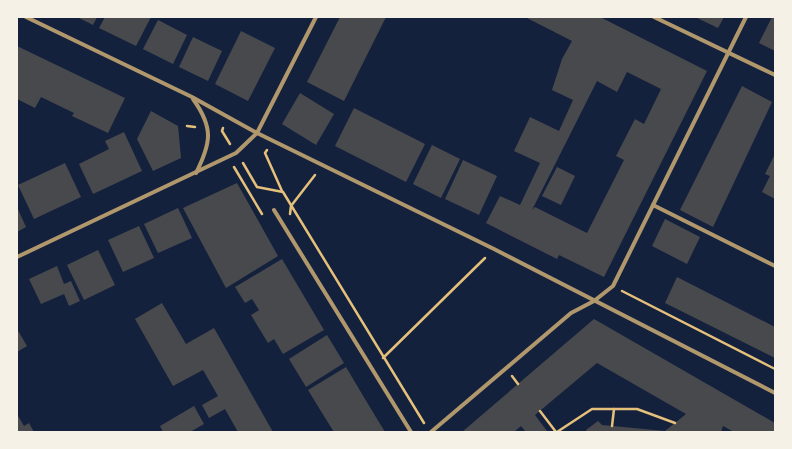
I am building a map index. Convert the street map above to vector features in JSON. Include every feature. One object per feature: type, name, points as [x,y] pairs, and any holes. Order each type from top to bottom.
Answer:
[{"type":"street","points":[[26,17],[192,97],[257,133],[494,249],[775,393]]},
{"type":"street","points":[[17,257],[196,174],[236,153],[257,133],[316,17]]},
{"type":"street","points":[[654,17],[775,75]]},
{"type":"street","points":[[431,432],[571,313],[594,300],[613,286],[746,17]]},
{"type":"street","points":[[192,97],[203,112],[208,129],[207,150],[196,174]]},
{"type":"street","points":[[653,206],[775,266]]},
{"type":"street","points":[[274,210],[411,432]]},
{"type":"path","points":[[272,140],[266,153],[282,192]]},
{"type":"path","points":[[229,158],[263,216],[274,210]]},
{"type":"path","points":[[291,206],[323,165]]},
{"type":"path","points":[[372,368],[494,249]]},
{"type":"path","points":[[613,286],[775,369]]},
{"type":"path","points":[[540,411],[556,432],[592,409],[637,409],[675,423]]},
{"type":"path","points":[[612,426],[614,409]]},
{"type":"building","points":[[77,17],[97,17],[93,25]]},
{"type":"building","points":[[105,17],[151,17],[136,46],[99,28]]},
{"type":"building","points":[[340,17],[386,17],[344,101],[307,82]]},
{"type":"building","points":[[525,17],[600,17],[707,71],[604,277],[559,255],[557,259],[486,223],[500,196],[520,205],[540,163],[514,151],[530,117],[559,131],[573,100],[552,90],[562,59],[572,41]],"holes":[[[627,72],[661,89],[644,124],[635,119],[616,156],[624,160],[587,233],[535,207],[532,210],[597,81],[617,92]]]},
{"type":"building","points":[[695,17],[724,17],[718,28]]},
{"type":"building","points":[[772,17],[775,17],[775,51],[759,43]]},
{"type":"building","points":[[158,20],[187,35],[173,64],[143,49]]},
{"type":"building","points":[[241,31],[275,48],[248,101],[215,84]]},
{"type":"building","points":[[193,37],[222,51],[208,81],[179,67]]},
{"type":"building","points":[[17,46],[125,98],[108,133],[72,116],[74,113],[41,97],[35,108],[17,99]]},
{"type":"building","points":[[742,86],[772,102],[713,227],[680,210]]},
{"type":"building","points":[[300,93],[334,114],[316,145],[282,124]]},
{"type":"building","points":[[354,108],[425,144],[406,182],[335,146]]},
{"type":"building","points":[[151,111],[178,126],[181,158],[153,171],[137,139]]},
{"type":"building","points":[[124,132],[142,171],[93,194],[79,164],[109,149],[105,141]]},
{"type":"building","points":[[432,145],[460,159],[441,198],[413,184]]},
{"type":"building","points":[[775,154],[775,199],[762,192],[770,176],[765,174]]},
{"type":"building","points":[[463,160],[497,176],[479,215],[445,199]]},
{"type":"building","points":[[65,163],[81,197],[34,219],[18,185]]},
{"type":"building","points":[[557,167],[575,176],[561,205],[542,196]]},
{"type":"building","points":[[237,183],[278,256],[226,288],[183,208]]},
{"type":"building","points":[[17,207],[26,227],[17,232]]},
{"type":"building","points":[[178,208],[192,238],[158,253],[144,224]]},
{"type":"building","points":[[665,219],[700,237],[687,264],[652,246]]},
{"type":"building","points":[[139,226],[154,258],[123,272],[108,240]]},
{"type":"building","points":[[98,250],[115,285],[84,300],[67,265]]},
{"type":"building","points":[[282,259],[324,330],[283,354],[274,339],[268,343],[251,315],[259,310],[252,299],[245,303],[235,287]]},
{"type":"building","points":[[57,266],[64,284],[71,281],[80,301],[69,306],[64,294],[41,304],[29,279]]},
{"type":"building","points":[[677,277],[775,327],[775,358],[665,303]]},
{"type":"building","points":[[162,303],[186,344],[214,328],[273,432],[238,432],[225,409],[209,418],[202,405],[218,396],[203,370],[173,386],[135,319]]},
{"type":"building","points":[[594,319],[775,423],[775,432],[734,432],[723,426],[721,432],[587,432],[586,430],[598,421],[602,425],[665,431],[686,414],[597,363],[535,415],[547,431],[546,432],[526,432],[521,426],[514,432],[462,432]]},
{"type":"building","points":[[17,329],[27,346],[17,352]]},
{"type":"building","points":[[327,335],[344,363],[306,387],[289,359]]},
{"type":"building","points":[[346,367],[385,432],[334,432],[308,390]]},
{"type":"building","points":[[194,406],[204,424],[190,432],[163,432],[160,426]]},
{"type":"building","points":[[17,414],[24,426],[29,423],[34,432],[17,432]]}]
